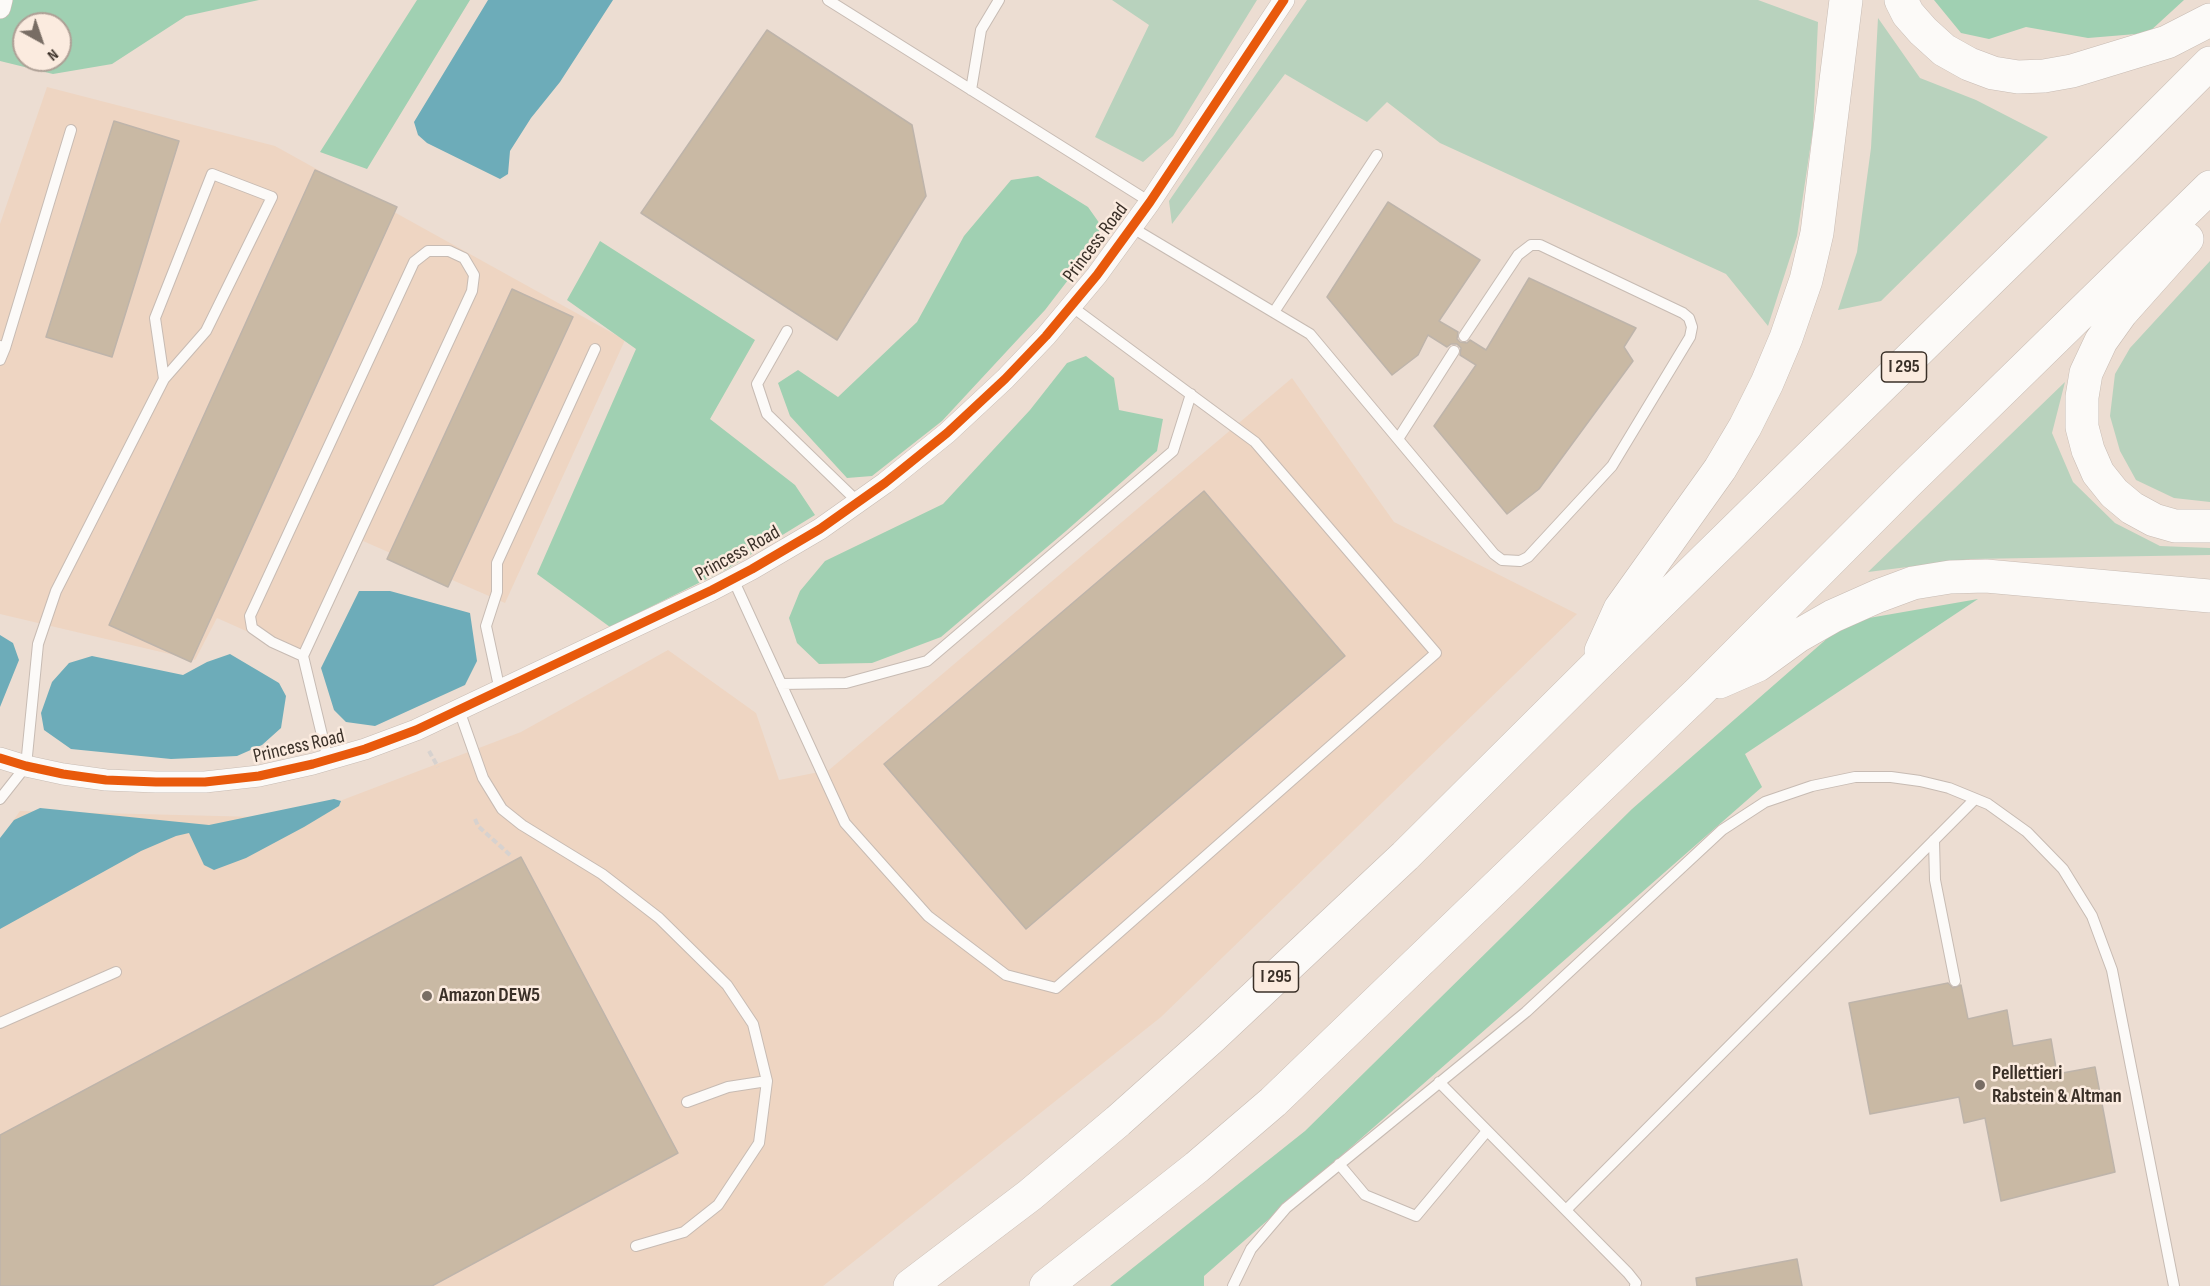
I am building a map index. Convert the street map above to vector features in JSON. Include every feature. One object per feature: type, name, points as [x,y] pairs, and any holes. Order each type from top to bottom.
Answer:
[{"type":"highway","points":[[1594,668],[1620,609],[1720,469],[1745,427],[1786,338],[1806,280],[1817,233],[1846,0]]},
{"type":"highway","points":[[1901,0],[1908,14],[1923,32],[1944,50],[1969,64],[1993,73],[2019,77],[2044,76],[2082,68],[2167,42],[2210,20]]},
{"type":"highway","name":"I 295","points":[[910,1286],[1030,1195],[1118,1121],[1203,1046],[1405,856],[2210,63]]},
{"type":"highway","points":[[2210,187],[2198,226],[2121,313],[2101,341],[2086,373],[2082,427],[2088,450],[2098,473],[2114,494],[2132,508],[2154,520],[2175,526],[2210,525]]},
{"type":"highway","points":[[1046,1286],[1188,1174],[1273,1102],[1700,691],[1905,485],[2210,187]]},
{"type":"highway","points":[[1700,691],[1758,664],[1798,636],[1833,616],[1878,596],[1913,584],[1950,577],[1986,576],[2210,596]]},
{"type":"street","points":[[0,9],[2,0]]},
{"type":"street","name":"Princess Road","points":[[0,758],[63,774],[106,780],[205,782],[259,776],[328,760],[416,730],[500,691],[733,579],[820,529],[946,433],[1005,379],[1071,306],[1097,275],[1150,202],[1284,0]]},
{"type":"lane","points":[[828,0],[1150,202]]},
{"type":"lane","points":[[971,90],[981,30],[999,0]]},
{"type":"lane","points":[[0,360],[2,347],[71,130]]},
{"type":"lane","points":[[1274,312],[1377,155]]},
{"type":"lane","points":[[0,799],[26,766],[38,644],[56,591],[164,379],[206,331],[272,197],[212,174],[155,318],[164,379]]},
{"type":"lane","points":[[1131,227],[1310,334],[1494,554],[1502,560],[1520,561],[1528,557],[1612,466],[1690,337],[1692,327],[1689,318],[1683,313],[1540,245],[1531,245],[1518,255],[1464,336]]},
{"type":"lane","points":[[303,656],[272,642],[252,628],[250,616],[414,262],[428,251],[449,251],[464,258],[474,275],[472,291],[303,656],[328,760]]},
{"type":"lane","points":[[733,579],[845,823],[928,916],[1006,975],[1056,988],[1436,653],[1255,442],[1071,306]]},
{"type":"lane","points":[[787,331],[758,384],[767,414],[858,502]]},
{"type":"lane","points":[[500,691],[486,626],[496,592],[497,563],[596,348]]},
{"type":"lane","points":[[1398,439],[1454,351]]},
{"type":"lane","points":[[781,684],[846,683],[927,661],[1173,451],[1191,394]]},
{"type":"lane","points":[[459,710],[483,778],[502,809],[522,825],[566,850],[612,881],[659,918],[727,985],[753,1024],[767,1081],[759,1143],[718,1205],[684,1232],[636,1246]]},
{"type":"lane","points":[[1233,1286],[1251,1249],[1286,1208],[1526,1012],[1722,830],[1765,802],[1812,786],[1855,777],[1891,777],[1949,788],[1988,804],[2028,832],[2063,869],[2092,916],[2112,970],[2174,1286]]},
{"type":"lane","points":[[1566,1210],[1975,799]]},
{"type":"lane","points":[[1934,840],[1935,880],[1955,981]]},
{"type":"lane","points":[[0,1023],[116,972]]},
{"type":"lane","points":[[687,1102],[728,1087],[767,1081]]},
{"type":"lane","points":[[1439,1082],[1628,1273],[1636,1283],[1635,1286]]},
{"type":"lane","points":[[1339,1164],[1365,1195],[1416,1216],[1487,1131]]},
{"type":"path","points":[[429,751],[438,767]]},
{"type":"path","points":[[475,819],[478,826],[510,855]]},
{"type":"shaded area","points":[[47,87],[275,146],[625,340],[505,603],[363,541],[307,658],[217,618],[195,660],[0,614],[0,224]]},
{"type":"shaded area","points":[[1292,378],[1394,522],[1577,614],[1161,1017],[823,1286],[0,1286],[0,839],[20,811],[258,817],[324,807],[521,732],[668,650],[756,713],[779,780],[829,770]]},
{"type":"green space","points":[[0,0],[259,0],[186,16],[112,64],[72,71],[72,12],[12,12],[12,64],[0,61]]},
{"type":"green space","points":[[417,0],[470,0],[367,169],[320,152]]},
{"type":"green space","points":[[1112,0],[1257,0],[1173,136],[1143,162],[1095,137],[1149,25]]},
{"type":"green space","points":[[1307,0],[1758,0],[1818,22],[1813,129],[1797,236],[1768,326],[1726,274],[1440,143],[1387,102],[1367,122],[1285,74],[1172,224],[1169,201]]},
{"type":"green space","points":[[1934,0],[2184,0],[2148,33],[2088,38],[2026,27],[1989,39],[1961,33]]},
{"type":"green space","points":[[1878,18],[1920,78],[1976,100],[2048,137],[1881,301],[1838,310],[1857,252],[1871,148]]},
{"type":"green space","points":[[1038,176],[1088,207],[1100,224],[1098,241],[1045,310],[942,421],[872,476],[847,478],[790,416],[778,383],[798,370],[838,397],[917,322],[964,236],[1011,180]]},
{"type":"green space","points":[[600,241],[755,340],[710,419],[795,485],[815,515],[727,569],[610,627],[537,574],[636,349],[567,300]]},
{"type":"green space","points":[[2210,261],[2210,502],[2174,498],[2136,480],[2120,451],[2110,416],[2115,374],[2130,348]]},
{"type":"green space","points":[[1086,356],[1114,378],[1119,410],[1163,419],[1157,451],[941,637],[872,663],[819,664],[797,643],[789,618],[800,591],[825,561],[943,504],[1030,410],[1067,363]]},
{"type":"green space","points":[[2065,382],[2052,433],[2073,482],[2115,523],[2160,546],[2210,548],[2210,555],[1971,559],[1868,572]]},
{"type":"green space","points":[[1978,599],[1745,754],[1762,787],[1204,1276],[1204,1286],[1110,1286],[1305,1131],[1632,809],[1846,622]]},
{"type":"water","points":[[488,0],[613,0],[560,82],[531,118],[510,151],[508,174],[500,179],[427,143],[418,135],[414,122]]},
{"type":"water","points":[[359,591],[390,591],[470,613],[477,661],[465,685],[375,726],[346,722],[334,710],[321,668]]},
{"type":"water","points":[[0,635],[13,643],[19,660],[0,707]]},
{"type":"water","points":[[230,654],[279,683],[286,696],[281,728],[262,745],[237,756],[171,759],[71,749],[44,730],[41,713],[52,682],[69,663],[92,656],[183,675],[207,662]]},
{"type":"water","points":[[334,799],[341,801],[339,806],[246,858],[214,870],[204,865],[189,833],[176,836],[141,851],[0,929],[0,838],[14,820],[40,808],[209,825]]},
{"type":"building","points":[[767,30],[912,125],[926,196],[837,340],[641,213]]},
{"type":"building","points":[[114,121],[179,141],[112,357],[46,337]]},
{"type":"building","points":[[315,170],[397,207],[191,662],[109,625]]},
{"type":"building","points":[[1388,202],[1480,260],[1439,321],[1458,332],[1457,339],[1460,342],[1467,343],[1470,340],[1486,350],[1529,278],[1636,328],[1624,347],[1633,361],[1539,489],[1507,514],[1434,426],[1476,365],[1460,355],[1461,348],[1457,344],[1447,347],[1428,335],[1418,355],[1392,375],[1327,297]]},
{"type":"building","points":[[512,289],[573,317],[448,587],[387,559]]},
{"type":"building","points":[[1204,491],[1345,656],[1026,929],[884,764]]},
{"type":"building","name":"Amazon DEW5","points":[[521,857],[678,1153],[432,1286],[0,1286],[0,1135]]},
{"type":"building","points":[[1948,983],[1953,988],[1961,985],[1968,1019],[2007,1010],[2013,1046],[2051,1039],[2057,1074],[2095,1067],[2115,1172],[2001,1201],[1985,1118],[1964,1123],[1959,1097],[1870,1114],[1849,1003]]},
{"type":"building","points":[[1797,1259],[1802,1286],[1697,1286],[1696,1278]]},
{"type":"cycle path","points":[[0,758],[63,774],[106,780],[156,782],[205,782],[259,776],[313,764],[365,749],[416,730],[712,590],[820,529],[885,483],[947,433],[1005,379],[1046,336],[1097,275],[1150,202],[1284,0]]},
{"type":"place","name":"Amazon DEW5","points":[[427,996]]},
{"type":"place","name":"Pellettieri Rabstein & Altman","points":[[1980,1085]]}]
